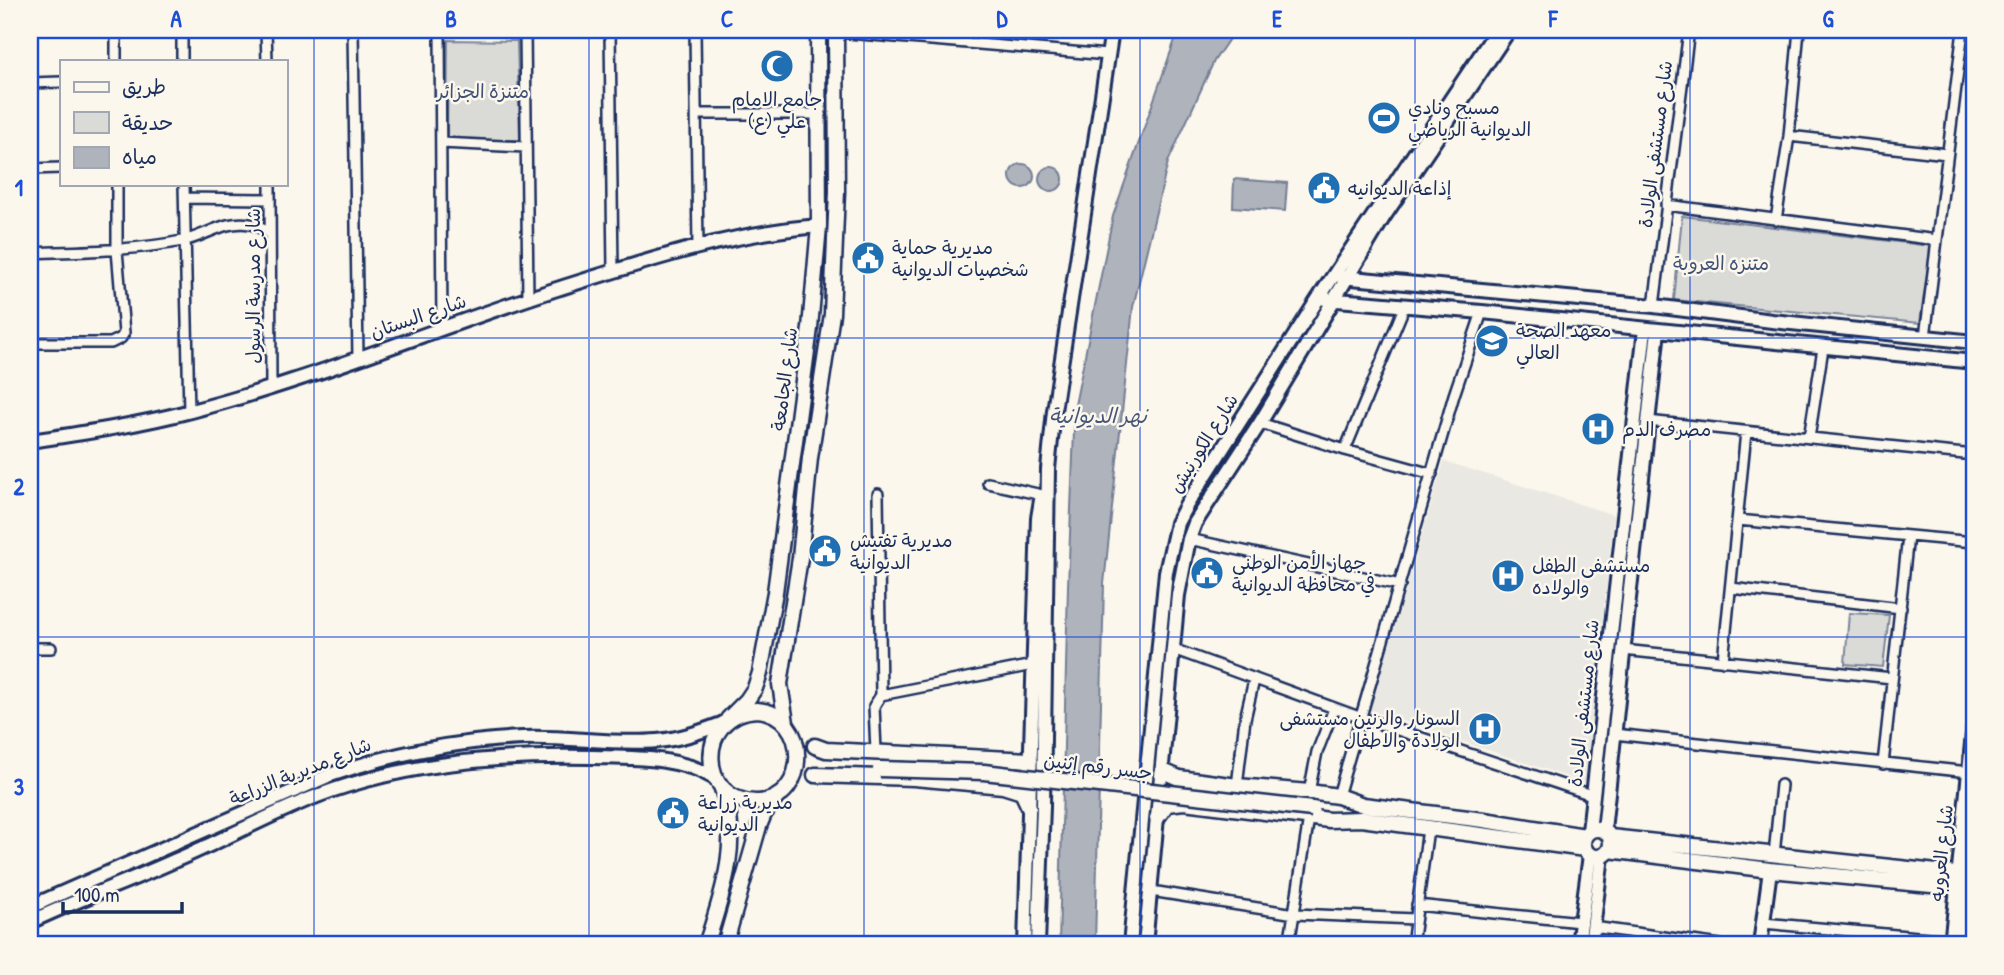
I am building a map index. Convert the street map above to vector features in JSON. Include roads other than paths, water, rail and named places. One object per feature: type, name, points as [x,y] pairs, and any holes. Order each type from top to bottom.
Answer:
[{"type":"main road","name":"شارع الجامعة","points":[[726,721],[755,688],[777,578],[816,275],[819,226],[818,30]]},
{"type":"main road","points":[[1038,945],[1036,806],[1048,469],[1056,398],[1112,30]]},
{"type":"main road","name":"شارع الكورنيش","points":[[1145,945],[1180,577],[1195,523],[1260,423],[1332,300],[1340,277],[1497,30]]},
{"type":"main road","name":"شارع الكورنيش","points":[[1130,945],[1166,572],[1171,543],[1181,514],[1318,299],[1340,277],[1391,206],[1509,30]]},
{"type":"main road","name":"شارع الجامعة","points":[[788,725],[781,698],[782,673],[800,558],[810,458],[835,278],[836,31]]},
{"type":"main road","points":[[818,189],[837,191]]},
{"type":"main road","name":"شارع البستان","points":[[30,441],[189,412],[271,387],[613,271],[768,231],[819,226]]},
{"type":"main road","points":[[816,275],[835,278]]},
{"type":"main road","points":[[1340,277],[1654,306],[1974,342]]},
{"type":"main road","points":[[1518,316],[1519,293]]},
{"type":"main road","points":[[1318,299],[1482,312],[1974,362]]},
{"type":"main road","points":[[1770,342],[1778,339],[1780,333],[1779,326],[1772,321]]},
{"type":"main road","points":[[1795,344],[1788,339],[1787,334],[1792,326],[1800,324]]},
{"type":"main road","name":"شارع مستشفى الولادة","points":[[1596,843],[1614,734],[1623,650],[1647,421],[1651,329]]},
{"type":"main road","name":"شارع مستشفى الولادة","points":[[1596,843],[1592,795],[1618,562],[1651,329]]},
{"type":"main road","points":[[1262,386],[1277,394]]},
{"type":"main road","points":[[1037,761],[1033,665],[1038,519],[1048,469]]},
{"type":"main road","points":[[1181,514],[1195,523]]},
{"type":"main road","points":[[1618,562],[1632,565]]},
{"type":"main road","points":[[1166,572],[1180,577]]},
{"type":"main road","points":[[706,945],[729,863],[730,813],[711,755],[717,733],[726,721],[743,712],[764,710],[776,715],[823,752],[844,758],[1037,761]]},
{"type":"main road","name":"شارع مديرية الزراعة","points":[[30,906],[330,775],[373,760],[462,742],[526,738],[657,741],[700,732],[726,721]]},
{"type":"main road","name":"شارع العروبه","points":[[1967,882],[1969,772],[1974,724]]},
{"type":"main road","points":[[788,725],[796,744],[798,759],[789,785]]},
{"type":"main road","name":"شارع مديرية الزراعة","points":[[30,922],[190,854],[309,799],[346,786],[419,768],[528,756],[610,757],[681,763],[718,783]]},
{"type":"main road","points":[[725,945],[759,826],[777,797],[789,785],[815,775],[878,760]]},
{"type":"main road","name":"جسر رقم إثنين","points":[[878,760],[1030,769],[1309,805]]},
{"type":"main road","points":[[1163,771],[1175,777],[1237,786],[1309,805],[1338,796],[1362,812],[1428,829],[1596,843],[1967,882]]},
{"type":"main road","points":[[815,775],[914,778],[1003,786],[1022,792],[1036,806],[1025,945]]},
{"type":"main road","points":[[718,783],[731,795],[752,802],[777,797]]},
{"type":"main road","points":[[1157,818],[1167,804],[1184,802],[1309,805],[1362,812],[1484,820],[1596,843]]},
{"type":"main road","name":"شارع العروبه","points":[[1960,942],[1974,831]]},
{"type":"main road","points":[[184,839],[190,854]]},
{"type":"main road","points":[[1578,945],[1586,924],[1596,843]]},
{"type":"main road","points":[[1760,945],[1772,863]]},
{"type":"main road","points":[[1586,924],[1591,945]]},
{"type":"street","points":[[116,30],[116,60]]},
{"type":"street","points":[[182,30],[182,60]]},
{"type":"street","points":[[266,30],[267,60]]},
{"type":"street","points":[[353,30],[358,358]]},
{"type":"street","points":[[440,30],[442,328]]},
{"type":"street","points":[[525,30],[528,299]]},
{"type":"street","points":[[610,30],[613,271]]},
{"type":"street","points":[[695,30],[698,247]]},
{"type":"street","name":"شارع مستشفى الولادة","points":[[1654,306],[1689,30]]},
{"type":"street","points":[[1776,220],[1789,136],[1799,30]]},
{"type":"street","points":[[1925,337],[1963,30]]},
{"type":"street","points":[[836,31],[1108,55]]},
{"type":"street","points":[[30,83],[60,82]]},
{"type":"street","points":[[697,114],[818,114]]},
{"type":"street","points":[[1789,136],[1947,154]]},
{"type":"street","points":[[441,144],[525,146]]},
{"type":"street","points":[[30,169],[60,168]]},
{"type":"street","points":[[30,343],[111,343],[121,338],[124,332],[117,250],[117,186]]},
{"type":"street","points":[[184,186],[189,412]]},
{"type":"street","name":"شارع مدرسة الرسول","points":[[270,186],[271,387]]},
{"type":"street","points":[[185,198],[270,199]]},
{"type":"street","points":[[1667,205],[1937,240]]},
{"type":"street","points":[[30,253],[117,250],[185,241],[219,226],[237,224],[251,223],[270,233]]},
{"type":"street","points":[[1345,450],[1405,305]]},
{"type":"street","points":[[1338,796],[1454,394],[1482,312]]},
{"type":"street","points":[[1809,438],[1823,348]]},
{"type":"street","points":[[1647,421],[1974,455]]},
{"type":"street","points":[[1260,423],[1432,474]]},
{"type":"street","points":[[1723,661],[1746,432]]},
{"type":"street","points":[[988,483],[1042,495]]},
{"type":"street","points":[[878,494],[881,695],[874,706],[878,760]]},
{"type":"street","points":[[1738,520],[1974,542]]},
{"type":"street","points":[[1883,764],[1908,536]]},
{"type":"street","points":[[1189,539],[1400,584]]},
{"type":"street","points":[[1731,588],[1901,608]]},
{"type":"street","points":[[30,648],[51,649]]},
{"type":"street","points":[[1173,649],[1335,709],[1592,795]]},
{"type":"street","points":[[1623,650],[1892,678]]},
{"type":"street","points":[[881,695],[1033,665]]},
{"type":"street","points":[[1237,786],[1245,719],[1254,680]]},
{"type":"street","points":[[1289,945],[1317,752],[1335,709]]},
{"type":"street","points":[[1614,734],[1969,772]]},
{"type":"street","points":[[1772,863],[1781,785]]},
{"type":"street","points":[[1412,945],[1428,829]]},
{"type":"street","points":[[1151,891],[1295,914],[1415,919]]},
{"type":"street","points":[[1417,905],[1586,924],[1720,945]]},
{"type":"street","points":[[1763,923],[1960,942]]},
{"type":"water","name":"نهر الديوانية","points":[[1182,30],[1235,30],[1214,61],[1168,162],[1133,307],[1104,584],[1095,945],[1059,945],[1075,405],[1113,216],[1176,37]]},
{"type":"water","points":[[1022,164],[1033,171],[1034,176],[1027,187],[1022,188],[1011,181],[1010,176],[1017,165]]},
{"type":"water","points":[[1051,167],[1062,174],[1063,179],[1056,190],[1051,191],[1040,184],[1039,179],[1046,168]]},
{"type":"water","points":[[1234,179],[1287,183],[1285,211],[1233,207]]},
{"type":"place","name":"جامع الامام علي (ع)","points":[[777,66]]},
{"type":"place","name":"مسبح ونادي الديوانية الرياضي","points":[[1384,118]]},
{"type":"place","name":"إذاعة الديوانيه","points":[[1324,188]]},
{"type":"place","name":"مديرية حماية شخصيات الديوانية","points":[[868,258]]},
{"type":"place","name":"معهد الصحة العالي","points":[[1492,341]]},
{"type":"place","name":"مصرف الدم","points":[[1598,429]]},
{"type":"place","name":"مديرية تفتيش الديوانية","points":[[825,551]]},
{"type":"place","name":"جهاز الأمن الوطني في محافظة الديوانية","points":[[1207,573]]},
{"type":"place","name":"مستشفى الطفل والولاده","points":[[1508,576]]},
{"type":"place","name":"السونار والرنين مستشفى الولادة والاطفال","points":[[1485,729]]},
{"type":"place","name":"مديرية زراعة الديوانية","points":[[673,813]]},
{"type":"park label","name":"متنزة الجزائر","points":[[483,91]]},
{"type":"park label","name":"متنزه العروبة","points":[[1721,263]]}]
